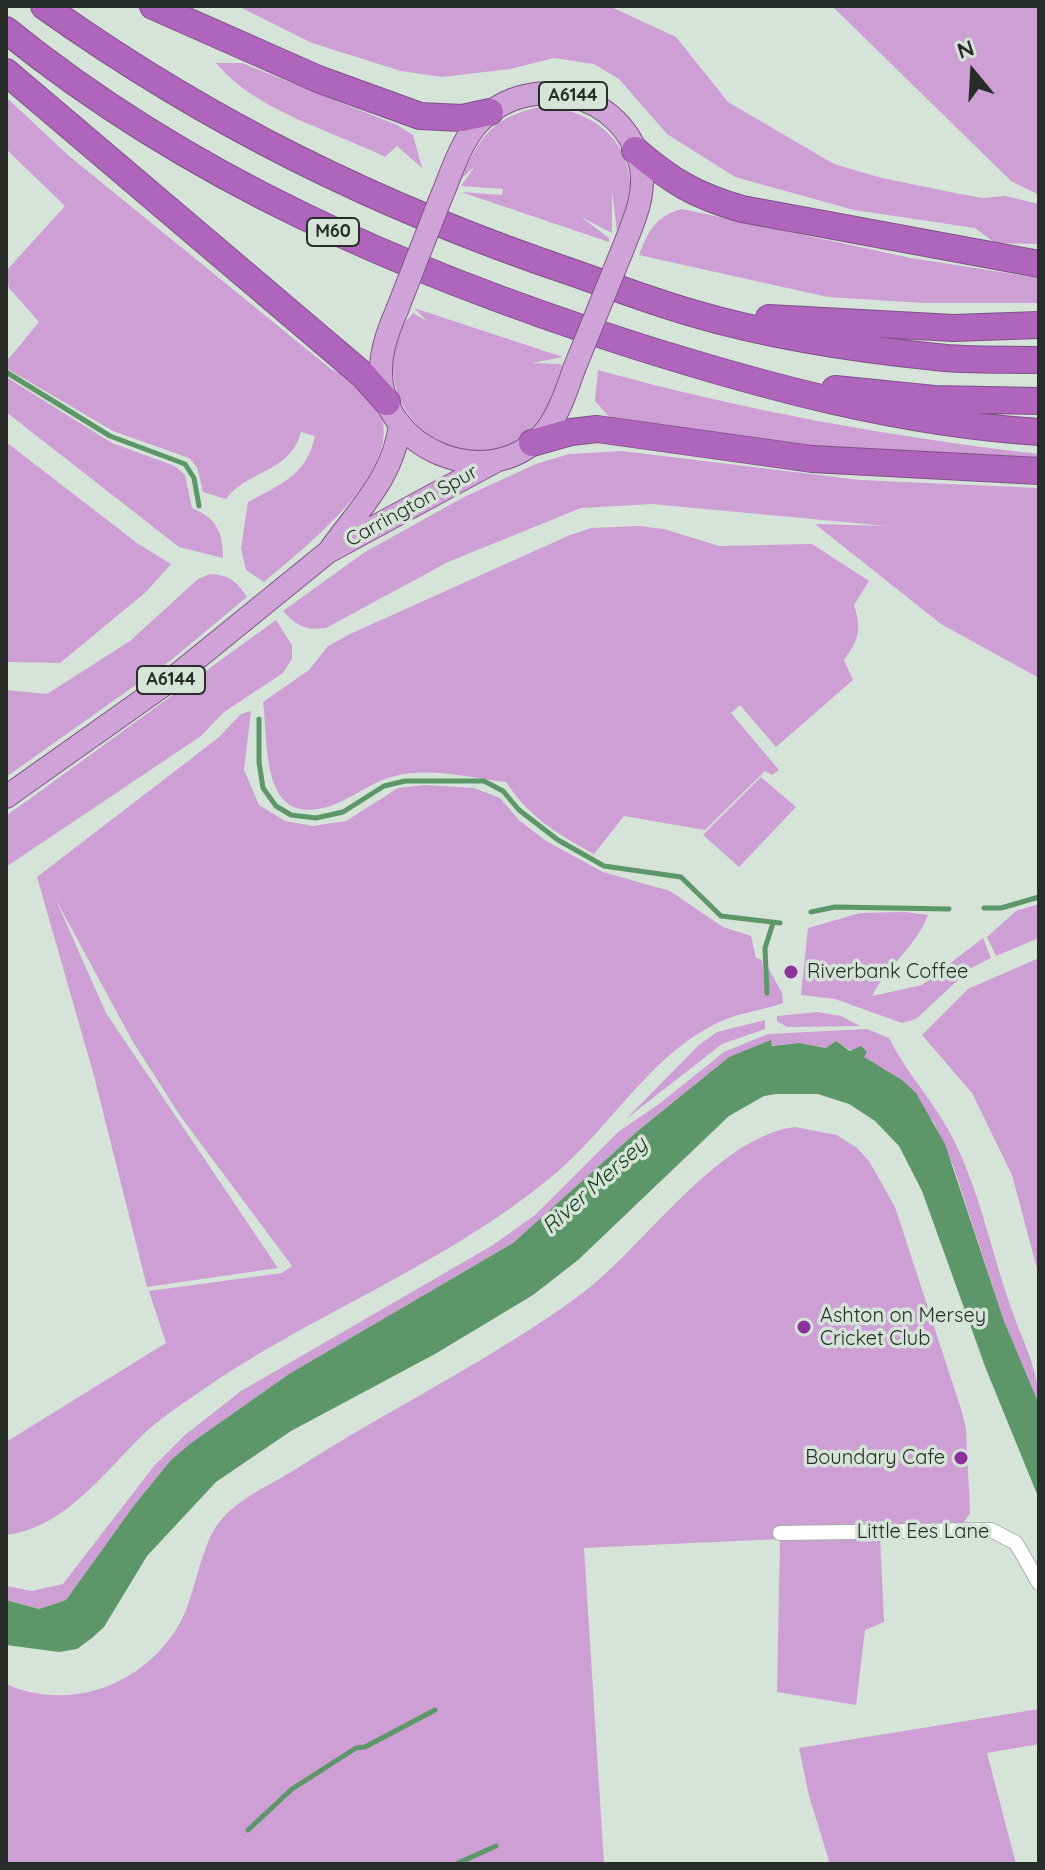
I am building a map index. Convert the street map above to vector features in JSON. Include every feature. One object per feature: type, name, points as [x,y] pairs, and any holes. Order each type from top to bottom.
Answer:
[{"type":"highway","name":"M60","points":[[44,6],[125,64],[310,168],[469,238],[694,314],[808,339],[938,358],[1039,360]]},
{"type":"highway","points":[[153,6],[318,79],[420,116],[462,118],[490,112]]},
{"type":"highway","name":"M60","points":[[6,30],[57,71],[226,178],[324,228],[446,281],[695,364],[869,411],[1039,432]]},
{"type":"highway","points":[[6,72],[363,375],[393,413]]},
{"type":"highway","points":[[635,150],[671,181],[706,199],[742,209],[1039,264]]},
{"type":"highway","name":"M60","points":[[694,314],[953,328],[1039,325]]},
{"type":"highway","name":"M60","points":[[695,364],[818,387],[934,399],[1039,401]]},
{"type":"highway","points":[[532,443],[571,432],[597,429],[812,459],[1039,471]]},
{"type":"main road","name":"A6144","points":[[555,92],[595,104],[610,115],[635,150],[641,171],[641,200],[554,418],[532,443],[496,461],[452,459],[429,451],[393,413],[381,369],[397,310],[463,144],[490,112],[520,97],[555,92]]},
{"type":"main road","name":"Carrington Spur","points":[[328,552],[371,498],[390,465],[393,413]]},
{"type":"main road","name":"Carrington Spur","points":[[6,797],[168,682],[328,552],[496,461]]},
{"type":"street","name":"Little Ees Lane","points":[[780,1533],[991,1530],[1016,1543],[1039,1583]]},
{"type":"shaded area","points":[[238,6],[609,6],[676,37],[728,102],[834,164],[882,178],[960,194],[983,198],[1005,196],[1039,204],[1039,244],[995,243],[975,228],[854,210],[735,177],[667,134],[619,79],[594,64],[554,58],[510,69],[442,77],[401,71],[312,43]]},
{"type":"shaded area","points":[[832,6],[1039,6],[1039,195],[1011,181]]},
{"type":"shaded area","points":[[216,63],[242,63],[397,125],[413,135],[422,168],[397,146],[385,157],[273,107],[233,80]]},
{"type":"shaded area","points":[[6,97],[69,156],[331,369],[367,393],[383,420],[381,449],[367,479],[344,509],[317,536],[264,582],[246,570],[241,548],[248,502],[299,470],[315,436],[301,432],[288,456],[235,489],[226,499],[203,492],[197,467],[189,458],[113,431],[6,368],[6,362],[39,322],[9,288],[6,271],[65,206],[6,149]]},
{"type":"shaded area","points":[[539,107],[556,108],[587,118],[612,137],[621,150],[630,183],[617,232],[612,191],[612,233],[581,217],[609,238],[609,242],[461,192],[502,195],[503,189],[461,186],[475,166],[460,180],[474,152],[489,132],[509,117]]},
{"type":"shaded area","points":[[682,209],[911,258],[1039,278],[1039,303],[923,303],[828,297],[639,255],[654,226],[665,216]]},
{"type":"shaded area","points":[[414,308],[563,357],[532,363],[561,364],[562,367],[543,413],[519,438],[491,450],[462,449],[435,438],[412,419],[397,392],[393,361],[406,321],[413,313],[427,321]]},
{"type":"shaded area","points":[[598,370],[707,398],[817,421],[1039,454],[1039,463],[796,450],[612,420],[595,401]]},
{"type":"shaded area","points":[[6,377],[112,443],[175,466],[185,475],[192,508],[217,527],[223,558],[179,547],[6,412]]},
{"type":"shaded area","points":[[6,442],[137,543],[171,564],[146,592],[60,663],[6,662]]},
{"type":"shaded area","points":[[622,451],[860,480],[1039,488],[1039,678],[941,624],[815,524],[887,526],[652,504],[581,508],[448,562],[326,628],[302,626],[283,611],[365,552],[464,497],[536,464],[569,454]]},
{"type":"shaded area","points":[[639,526],[664,529],[719,546],[812,544],[869,581],[854,605],[858,634],[844,660],[853,680],[776,747],[740,705],[731,713],[779,770],[772,775],[765,771],[705,830],[624,816],[594,854],[545,824],[506,782],[436,773],[395,776],[333,805],[309,810],[292,806],[280,795],[268,760],[263,702],[309,670],[328,646],[570,535],[591,528]]},
{"type":"shaded area","points":[[210,574],[232,580],[247,597],[171,660],[6,777],[6,690],[47,694],[130,641],[198,579]]},
{"type":"shaded area","points":[[276,620],[292,645],[292,659],[283,673],[224,712],[201,736],[6,867],[6,816]]},
{"type":"shaded area","points":[[251,711],[244,770],[259,805],[285,821],[313,826],[346,821],[398,788],[424,785],[474,788],[500,798],[519,820],[546,841],[603,872],[670,891],[723,927],[751,936],[756,958],[762,960],[766,994],[770,994],[766,964],[782,993],[783,1003],[731,1017],[698,1034],[653,1071],[572,1159],[509,1209],[422,1264],[241,1365],[155,1424],[67,1509],[28,1530],[6,1535],[6,1442],[166,1343],[149,1291],[282,1273],[292,1266],[181,1117],[133,1042],[56,900],[106,1013],[278,1268],[147,1287],[94,1076],[37,877],[218,738],[241,714]]},
{"type":"shaded area","points":[[761,777],[796,807],[739,867],[703,835]]},
{"type":"shaded area","points":[[1039,904],[1039,938],[996,956],[987,937],[1016,911]]},
{"type":"shaded area","points":[[860,913],[928,915],[916,937],[872,996],[922,985],[983,938],[991,958],[971,968],[916,1019],[902,1023],[835,999],[801,995],[808,928]]},
{"type":"shaded area","points":[[1039,958],[1039,1276],[1012,1175],[972,1093],[922,1035],[968,989]]},
{"type":"shaded area","points":[[817,1012],[841,1016],[860,1026],[787,1027],[777,1021],[777,1016]]},
{"type":"shaded area","points":[[765,1020],[765,1029],[722,1044],[626,1119],[699,1045],[717,1032]]},
{"type":"shaded area","points":[[867,1029],[889,1038],[959,1151],[1033,1366],[1039,1404],[1004,1321],[953,1165],[934,1123],[902,1080],[835,1041],[827,1048],[799,1043],[759,1047],[729,1057],[640,1129],[513,1243],[289,1374],[191,1443],[171,1460],[135,1504],[66,1600],[39,1609],[6,1600],[6,1586],[32,1591],[63,1584],[154,1466],[185,1435],[241,1391],[493,1245],[535,1215],[618,1132],[724,1052],[768,1034]]},
{"type":"shaded area","points":[[795,1127],[837,1135],[857,1148],[869,1161],[895,1207],[966,1429],[970,1513],[963,1524],[880,1537],[884,1622],[865,1630],[856,1705],[777,1692],[780,1539],[584,1548],[604,1864],[6,1864],[6,1684],[31,1692],[56,1695],[81,1693],[105,1687],[148,1662],[181,1621],[208,1541],[228,1512],[256,1492],[546,1319],[604,1275],[709,1172],[766,1135]]},
{"type":"shaded area","points":[[1039,1709],[1039,1744],[987,1753],[1016,1864],[830,1864],[809,1796],[799,1748]]},
{"type":"water","name":"River Mersey","points":[[771,1040],[772,1046],[799,1043],[826,1048],[836,1041],[850,1051],[861,1046],[867,1052],[864,1057],[902,1080],[916,1093],[945,1144],[1004,1321],[1039,1404],[1039,1499],[986,1369],[922,1191],[899,1146],[875,1121],[849,1104],[818,1094],[776,1094],[764,1096],[729,1116],[578,1260],[533,1295],[435,1354],[291,1431],[216,1482],[147,1556],[104,1627],[77,1649],[59,1652],[6,1645],[6,1600],[39,1609],[66,1600],[135,1504],[171,1460],[191,1443],[289,1374],[513,1243],[640,1129],[729,1057]]},
{"type":"waterway","points":[[6,372],[110,436],[185,464],[194,478],[199,506]]},
{"type":"waterway","points":[[259,719],[259,762],[263,788],[276,806],[291,815],[316,818],[343,812],[384,786],[405,781],[484,781],[503,791],[519,810],[558,840],[604,866],[681,877],[721,916],[780,923]]},
{"type":"waterway","points":[[984,908],[1001,908],[1039,897]]},
{"type":"waterway","points":[[811,912],[835,907],[949,909]]},
{"type":"waterway","points":[[767,993],[765,948],[773,923]]},
{"type":"waterway","points":[[248,1830],[292,1789],[356,1748],[365,1747],[435,1710]]},
{"type":"waterway","points":[[456,1864],[496,1846]]},
{"type":"place","name":"Riverbank Coffee","points":[[791,972]]},
{"type":"place","name":"Ashton on Mersey Cricket Club","points":[[804,1327]]},
{"type":"place","name":"Boundary Cafe","points":[[961,1458]]}]
